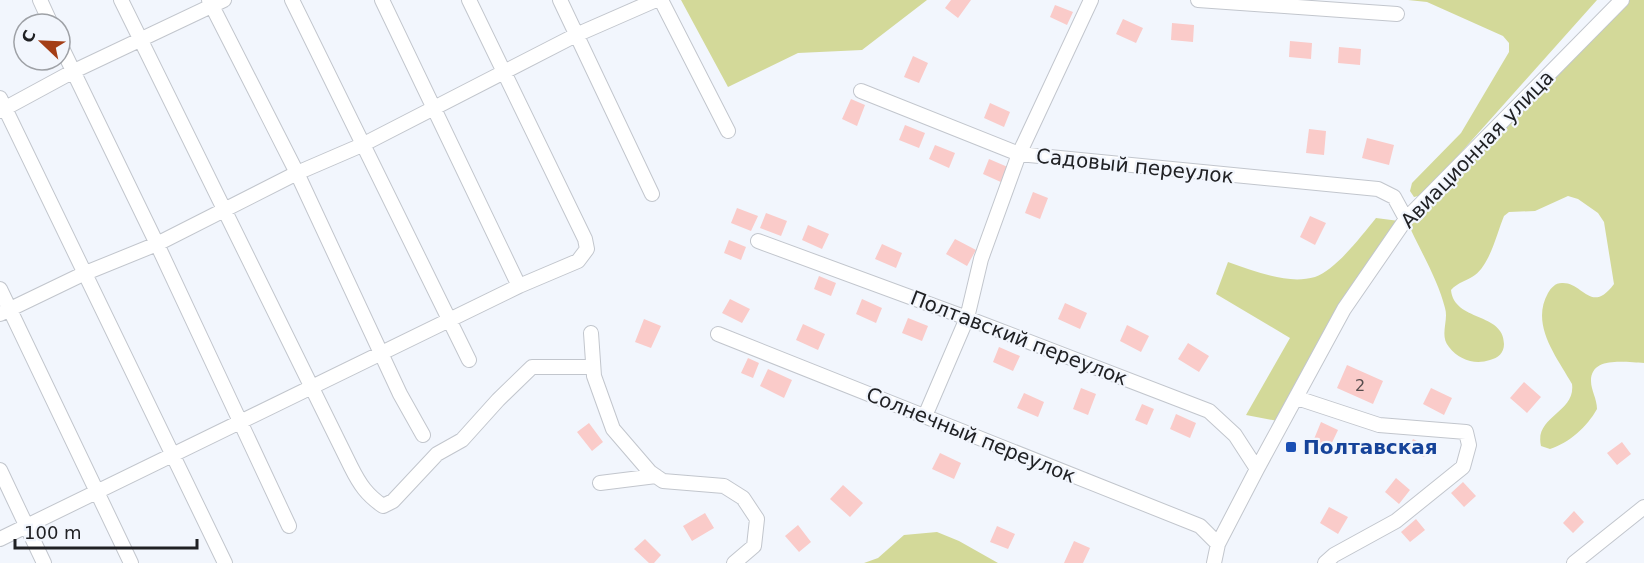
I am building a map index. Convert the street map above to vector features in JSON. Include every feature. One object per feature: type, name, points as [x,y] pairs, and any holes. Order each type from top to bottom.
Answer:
[{"type":"street","points":[[121,0],[363,491],[383,506],[393,501],[437,454],[462,440],[498,400],[532,368],[593,367]]},
{"type":"street","points":[[292,0],[469,360]]},
{"type":"street","points":[[382,0],[519,286]]},
{"type":"street","points":[[0,539],[519,286],[578,261],[587,249],[505,72],[468,0]]},
{"type":"street","points":[[560,0],[652,194]]},
{"type":"street","points":[[5,312],[83,274],[157,244],[297,173],[362,145],[576,35],[656,0]]},
{"type":"street","points":[[661,0],[728,131]]},
{"type":"street","points":[[925,416],[968,318],[981,260],[1019,154],[1091,0]]},
{"type":"street","points":[[1198,0],[1397,14]]},
{"type":"street","name":"Авиационная улица","points":[[1214,563],[1218,544],[1344,309],[1406,219],[1622,0]]},
{"type":"street","points":[[225,563],[2,106],[215,2],[381,353],[423,435]]},
{"type":"street","points":[[72,72],[157,244],[289,526]]},
{"type":"street","name":"Садовый переулок","points":[[861,91],[1019,154],[1378,189],[1394,197],[1406,219]]},
{"type":"street","name":"Полтавский переулок","points":[[758,241],[968,318],[1209,411],[1235,435],[1257,469]]},
{"type":"street","points":[[0,289],[5,312],[97,492],[130,563]]},
{"type":"street","points":[[591,333],[594,376],[613,429],[663,481],[724,486],[743,498],[757,519],[754,546],[734,563]]},
{"type":"street","name":"Солнечный переулок","points":[[718,334],[1200,526],[1218,544]]},
{"type":"street","points":[[1297,398],[1379,425],[1466,432],[1469,445],[1463,467],[1396,522],[1334,555],[1325,563]]},
{"type":"street","points":[[0,470],[44,563]]},
{"type":"street","points":[[600,483],[656,476]]},
{"type":"street","points":[[1578,562],[1644,507]]},
{"type":"green space","points":[[681,0],[927,0],[862,50],[798,53],[728,87]]},
{"type":"green space","points":[[1408,0],[1597,0],[1423,195],[1414,197],[1410,191],[1412,183],[1461,133],[1509,52],[1509,43],[1503,36],[1427,2]]},
{"type":"green space","points":[[1617,0],[1644,0],[1644,363],[1612,362],[1597,367],[1591,381],[1597,409],[1577,434],[1550,449],[1541,446],[1540,436],[1543,428],[1568,402],[1572,394],[1572,384],[1548,340],[1542,317],[1543,305],[1549,291],[1557,284],[1569,284],[1587,295],[1599,297],[1614,284],[1604,222],[1598,213],[1578,199],[1568,196],[1535,211],[1509,212],[1504,216],[1485,264],[1475,275],[1451,290],[1454,300],[1461,307],[1488,321],[1502,334],[1504,347],[1500,355],[1479,362],[1458,355],[1446,342],[1444,333],[1446,313],[1442,297],[1406,219]]},
{"type":"green space","points":[[1376,218],[1399,221],[1346,293],[1278,421],[1246,415],[1290,338],[1216,294],[1228,262],[1282,278],[1315,277],[1340,260]]},
{"type":"green space","points":[[937,532],[959,541],[998,563],[864,563],[878,558],[904,535]]},
{"type":"building","points":[[951,0],[971,0],[958,18],[945,8]]},
{"type":"building","points":[[1055,5],[1073,12],[1067,25],[1050,17]]},
{"type":"building","points":[[1123,19],[1143,28],[1136,43],[1116,34]]},
{"type":"building","points":[[1172,23],[1194,25],[1193,42],[1171,40]]},
{"type":"building","points":[[1290,41],[1312,43],[1311,59],[1289,57]]},
{"type":"building","points":[[1339,47],[1361,49],[1360,65],[1338,63]]},
{"type":"building","points":[[913,56],[928,63],[919,83],[904,77]]},
{"type":"building","points":[[851,99],[865,105],[857,126],[842,119]]},
{"type":"building","points":[[990,103],[1010,112],[1004,127],[984,118]]},
{"type":"building","points":[[905,125],[925,133],[919,148],[899,140]]},
{"type":"building","points":[[1309,129],[1326,131],[1324,155],[1306,153]]},
{"type":"building","points":[[1367,138],[1394,145],[1389,165],[1362,158]]},
{"type":"building","points":[[935,145],[955,153],[949,168],[929,159]]},
{"type":"building","points":[[989,159],[1010,168],[1003,183],[983,174]]},
{"type":"building","points":[[1033,192],[1048,198],[1040,219],[1025,213]]},
{"type":"building","points":[[737,208],[758,216],[751,231],[731,223]]},
{"type":"building","points":[[766,213],[787,221],[781,236],[760,228]]},
{"type":"building","points":[[1310,216],[1326,223],[1315,245],[1300,237]]},
{"type":"building","points":[[808,225],[829,234],[822,249],[802,240]]},
{"type":"building","points":[[955,239],[976,250],[967,266],[946,254]]},
{"type":"building","points":[[729,240],[746,247],[741,260],[724,253]]},
{"type":"building","points":[[882,244],[902,253],[896,268],[875,259]]},
{"type":"building","points":[[819,276],[836,283],[831,296],[814,289]]},
{"type":"building","points":[[730,299],[750,309],[742,323],[722,313]]},
{"type":"building","points":[[862,299],[882,308],[876,323],[856,314]]},
{"type":"building","points":[[1065,303],[1087,313],[1080,329],[1058,319]]},
{"type":"building","points":[[908,318],[928,326],[922,341],[902,333]]},
{"type":"building","points":[[644,319],[661,326],[651,348],[635,342]]},
{"type":"building","points":[[803,324],[825,334],[818,350],[796,340]]},
{"type":"building","points":[[1127,325],[1149,336],[1141,352],[1120,341]]},
{"type":"building","points":[[1188,343],[1209,356],[1199,372],[1178,359]]},
{"type":"building","points":[[999,347],[1020,356],[1013,371],[993,362]]},
{"type":"building","points":[[748,358],[759,363],[753,378],[741,373]]},
{"type":"building","points":[[1347,365],[1383,381],[1373,404],[1337,388]]},
{"type":"building","points":[[768,369],[792,380],[784,398],[760,386]]},
{"type":"building","points":[[1524,382],[1541,397],[1527,413],[1510,398]]},
{"type":"building","points":[[1081,388],[1096,394],[1088,415],[1073,409]]},
{"type":"building","points":[[1431,388],[1452,398],[1444,415],[1423,404]]},
{"type":"building","points":[[1024,393],[1044,402],[1038,417],[1017,408]]},
{"type":"building","points":[[1142,404],[1154,409],[1147,425],[1135,420]]},
{"type":"building","points":[[1176,414],[1196,423],[1190,438],[1170,429]]},
{"type":"building","points":[[1321,422],[1338,430],[1328,451],[1312,444]]},
{"type":"building","points":[[589,423],[603,442],[592,451],[577,432]]},
{"type":"building","points":[[1413,439],[1429,447],[1424,457],[1408,450]]},
{"type":"building","points":[[1622,442],[1631,454],[1617,465],[1607,453]]},
{"type":"building","points":[[940,453],[961,463],[954,479],[932,469]]},
{"type":"building","points":[[1396,478],[1410,490],[1399,504],[1385,492]]},
{"type":"building","points":[[1463,482],[1476,496],[1464,507],[1451,493]]},
{"type":"building","points":[[843,485],[863,503],[850,517],[830,499]]},
{"type":"building","points":[[1329,507],[1348,517],[1338,534],[1320,523]]},
{"type":"building","points":[[1574,511],[1584,522],[1573,533],[1563,523]]},
{"type":"building","points":[[705,513],[714,528],[692,541],[683,526]]},
{"type":"building","points":[[1416,519],[1425,530],[1410,542],[1401,532]]},
{"type":"building","points":[[798,525],[811,542],[799,552],[785,536]]},
{"type":"building","points":[[997,526],[1015,534],[1008,549],[990,542]]},
{"type":"building","points":[[645,539],[661,555],[654,563],[649,563],[634,549]]},
{"type":"building","points":[[1074,541],[1090,548],[1083,563],[1064,563]]},
{"type":"place","name":"Полтавская","points":[[1291,447]]}]
